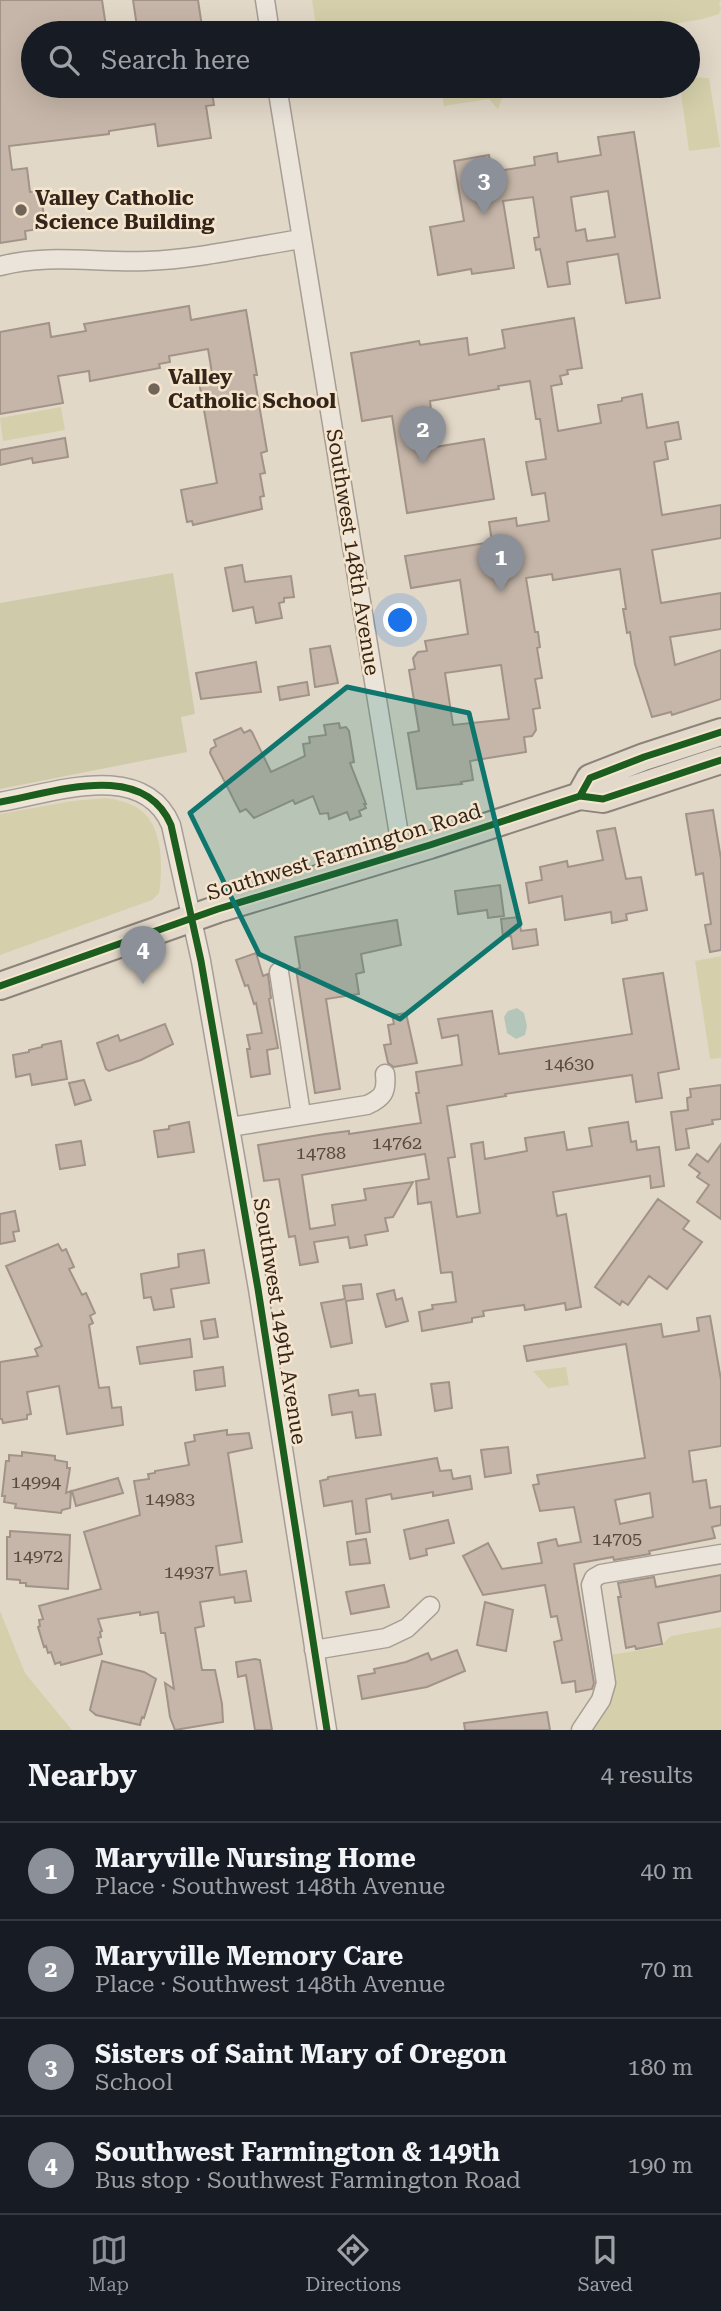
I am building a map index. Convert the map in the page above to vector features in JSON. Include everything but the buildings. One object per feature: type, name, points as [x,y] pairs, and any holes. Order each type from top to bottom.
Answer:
[{"type":"main road","name":"Southwest Farmington Road","points":[[580,796],[590,778],[721,732]]},
{"type":"main road","name":"Southwest Farmington Road","points":[[0,986],[191,919],[580,796],[603,799],[721,760]]},
{"type":"street","points":[[265,0],[268,21]]},
{"type":"street","name":"Southwest 148th Avenue","points":[[279,98],[402,853]]},
{"type":"street","points":[[0,266],[54,258],[145,261],[301,239]]},
{"type":"street","name":"Southwest 149th Avenue","points":[[0,802],[99,785],[116,785],[147,794],[164,811],[171,825],[191,919],[258,1289],[327,1730]]},
{"type":"street","points":[[279,972],[301,1114]]},
{"type":"street","points":[[230,1127],[367,1105],[378,1100],[386,1090],[385,1074]]},
{"type":"street","points":[[581,1730],[601,1700],[606,1683],[591,1585],[594,1578],[601,1574],[721,1554]]},
{"type":"street","points":[[314,1650],[386,1638],[407,1628],[430,1606]]},
{"type":"highlighted area","points":[[347,687],[469,713],[520,924],[400,1019],[259,954],[190,813]]},
{"type":"shaded area","points":[[312,0],[721,0],[719,14],[691,21],[315,21]]},
{"type":"shaded area","points":[[700,78],[709,78],[720,147],[689,151],[682,98],[700,98]]},
{"type":"shaded area","points":[[442,98],[502,98],[498,109],[489,99],[444,106]]},
{"type":"shaded area","points":[[61,407],[65,430],[3,441],[0,418]]},
{"type":"shaded area","points":[[173,573],[195,714],[181,717],[187,752],[0,789],[0,603]]},
{"type":"shaded area","points":[[106,798],[135,806],[150,820],[160,850],[159,893],[152,900],[0,955],[0,814],[72,801]]},
{"type":"shaded area","points":[[721,956],[721,1058],[710,1059],[695,961]]},
{"type":"shaded area","points":[[517,1008],[524,1013],[527,1026],[525,1035],[516,1039],[507,1033],[504,1017],[508,1011]]},
{"type":"shaded area","points":[[566,1367],[569,1385],[548,1388],[533,1371]]},
{"type":"shaded area","points":[[0,1611],[25,1673],[72,1730],[0,1730]]},
{"type":"shaded area","points":[[721,1627],[721,1730],[591,1730],[612,1695],[610,1655],[659,1647],[671,1636]]},
{"type":"cycle path","points":[[580,796],[590,778],[721,732]]},
{"type":"cycle path","points":[[0,986],[218,909],[580,796],[603,799],[721,760]]},
{"type":"cycle path","points":[[0,802],[70,788],[119,786],[140,792],[158,805],[171,825],[201,961],[258,1289],[327,1730]]},
{"type":"place","name":"Valley Catholic Science Building","points":[[21,210]]},
{"type":"place","name":"Sisters of Saint Mary of Oregon","points":[[484,215]]},
{"type":"place","name":"Valley Catholic School","points":[[154,389]]},
{"type":"place","name":"Maryville Memory Care","points":[[423,464]]},
{"type":"place","name":"Maryville Nursing Home","points":[[501,592]]},
{"type":"place","name":"Southwest Farmington & 149th","points":[[143,984]]}]
